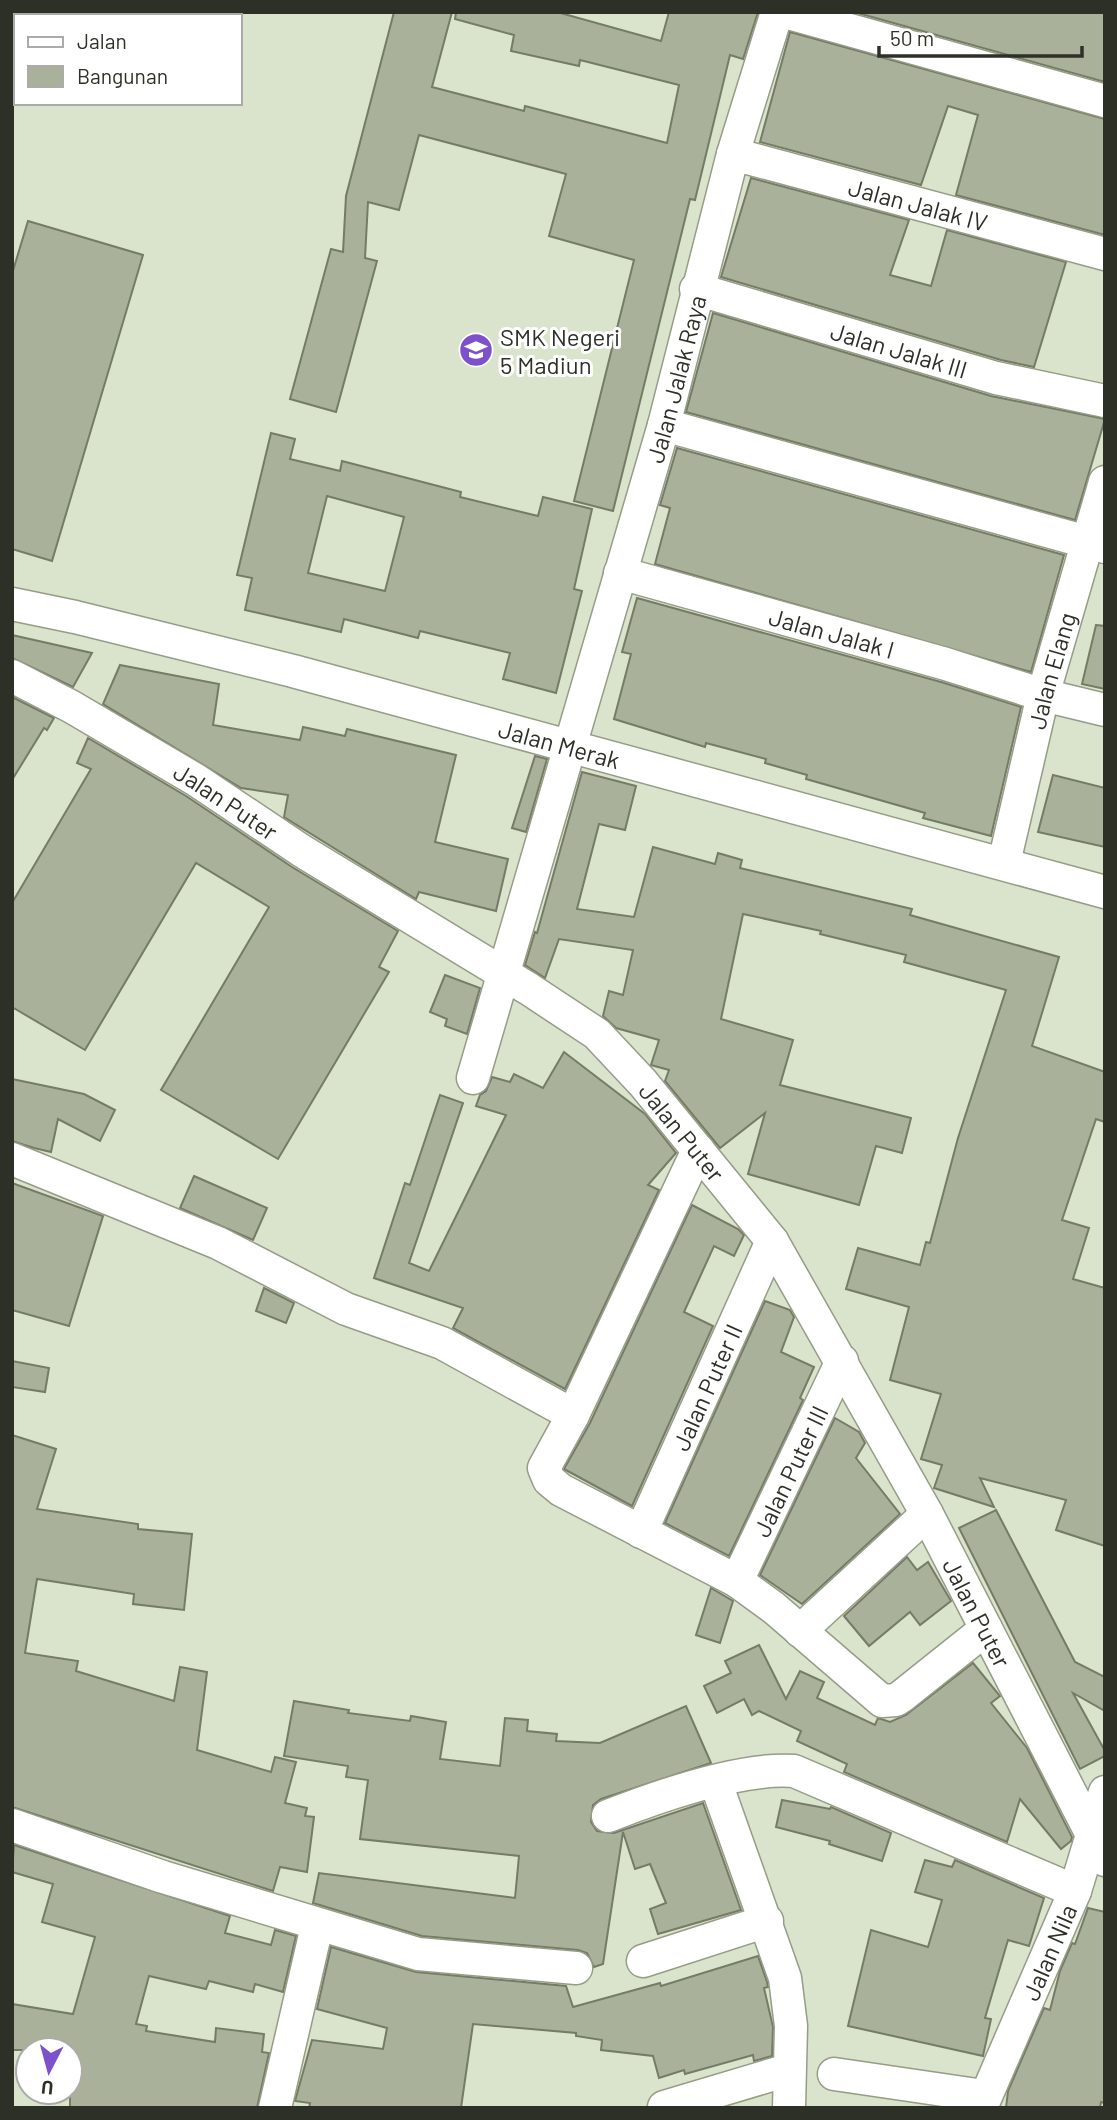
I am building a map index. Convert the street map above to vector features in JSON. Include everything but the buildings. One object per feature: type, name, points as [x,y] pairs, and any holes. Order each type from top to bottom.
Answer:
[{"type":"street","name":"Jalan Jalak Raya","points":[[473,1078],[505,977],[569,745],[664,425],[696,289],[733,154],[777,12]]},
{"type":"street","points":[[785,12],[1105,101]]},
{"type":"street","name":"Jalan Jalak IV","points":[[733,154],[1105,254]]},
{"type":"street","name":"Jalan Jalak III","points":[[696,289],[996,378],[1105,401]]},
{"type":"street","points":[[664,425],[1096,545]]},
{"type":"street","name":"Jalan Elang","points":[[1003,863],[1043,695],[1096,545],[1105,482]]},
{"type":"street","name":"Jalan Jalak I","points":[[620,573],[946,664],[1043,695],[1105,710]]},
{"type":"street","name":"Jalan Merak","points":[[12,604],[293,671],[1105,892]]},
{"type":"street","name":"Jalan Puter","points":[[12,676],[72,707],[196,780],[302,851],[597,1034],[698,1150],[772,1241],[927,1514],[1098,1847]]},
{"type":"street","points":[[698,1150],[573,1415],[544,1468],[546,1475],[561,1490],[737,1581],[868,1690],[888,1702],[902,1696],[986,1629]]},
{"type":"street","points":[[12,1159],[218,1243],[346,1309],[442,1343],[573,1415]]},
{"type":"street","name":"Jalan Puter II","points":[[641,1532],[772,1241]]},
{"type":"street","name":"Jalan Puter III","points":[[737,1581],[842,1361]]},
{"type":"street","points":[[800,1631],[927,1514]]},
{"type":"street","points":[[608,1816],[653,1799],[751,1772],[794,1771],[1074,1891]]},
{"type":"street","points":[[716,1783],[785,1978],[791,2026],[789,2108]]},
{"type":"street","name":"Jalan Nila","points":[[983,2102],[1074,1891],[1098,1847],[1105,1792]]},
{"type":"street","points":[[12,1825],[317,1926],[418,1954],[576,1968]]},
{"type":"street","points":[[643,1961],[767,1921]]},
{"type":"street","points":[[275,2108],[317,1926]]},
{"type":"street","points":[[664,2107],[788,2070]]},
{"type":"street","points":[[834,2074],[983,2102]]},
{"type":"place","name":"SMK Negeri 5 Madiun","points":[[476,350]]}]
